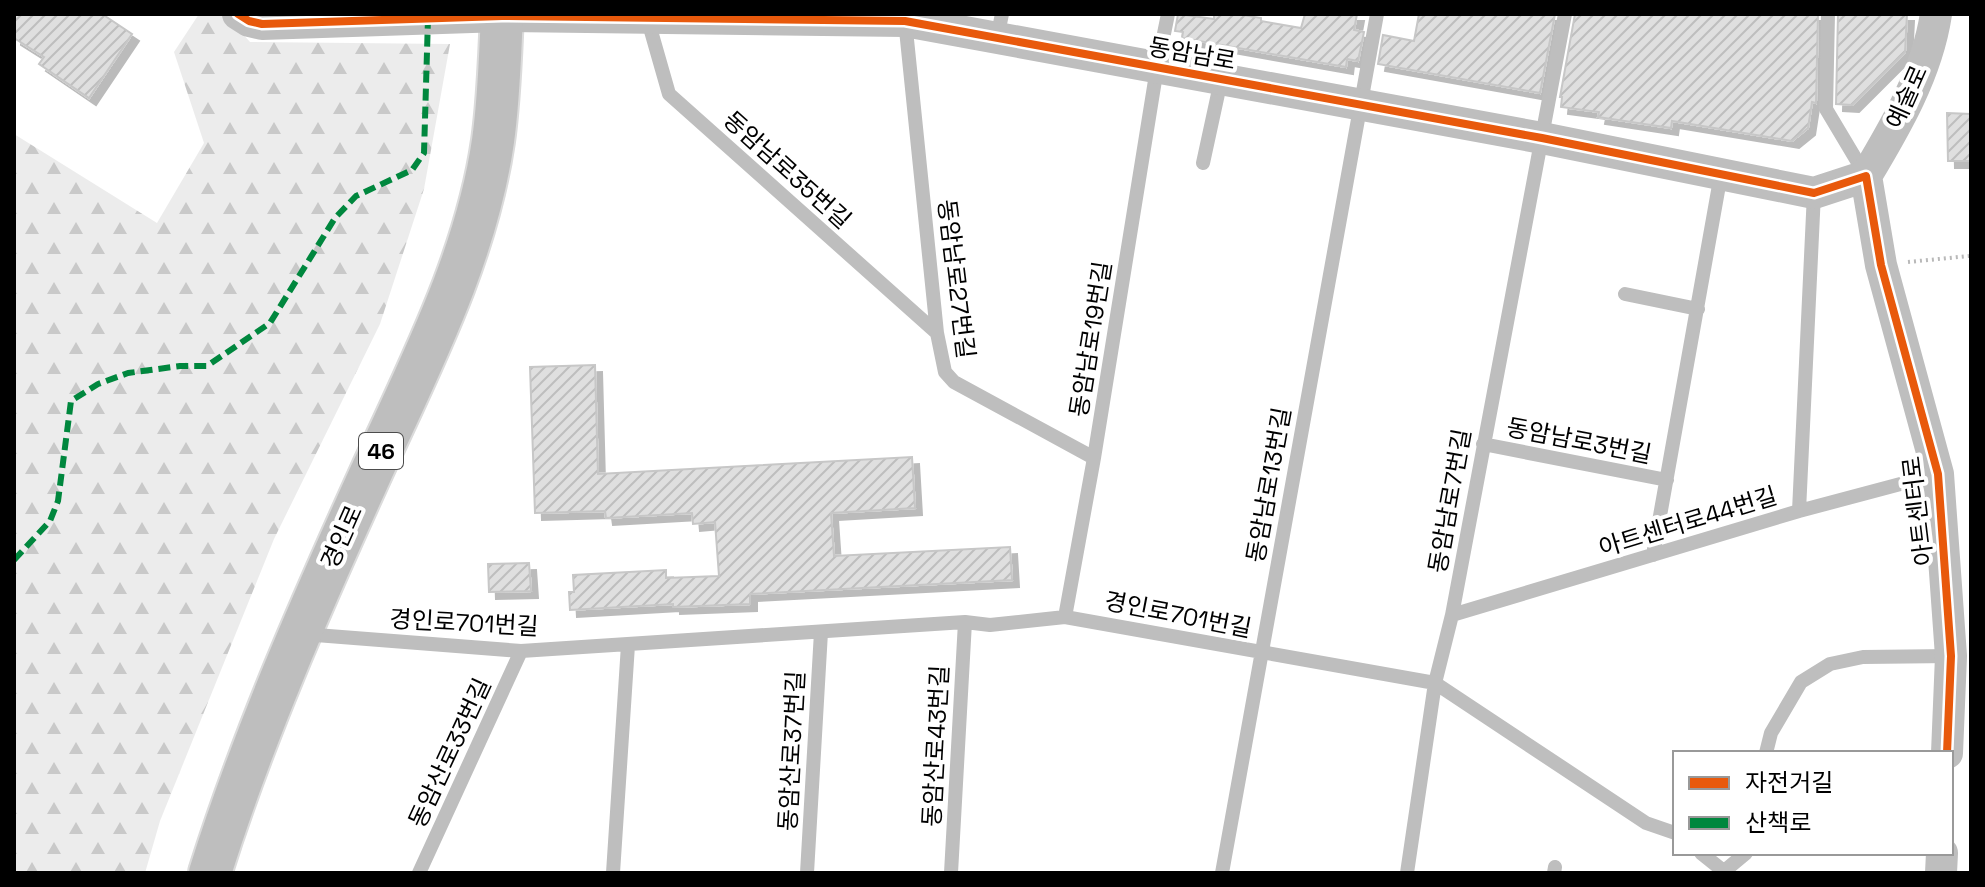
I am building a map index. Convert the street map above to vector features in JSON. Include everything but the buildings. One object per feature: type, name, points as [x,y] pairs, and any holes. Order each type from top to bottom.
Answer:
[{"type":"main road","name":"경인로","points":[[210,873],[298,634],[452,295],[478,210],[493,141],[502,15]]},
{"type":"street","name":"동암남로","points":[[238,14],[262,24],[502,15],[905,17],[1000,26],[1157,68],[1542,138],[1814,193]]},
{"type":"street","name":"예술로","points":[[1866,176],[1894,130],[1915,84],[1932,41],[1936,14]]},
{"type":"street","points":[[1814,193],[1866,176]]},
{"type":"street","name":"아트센터로","points":[[1866,176],[1881,265],[1938,474],[1951,656],[1947,751]]},
{"type":"lane","name":"동암남로19번길","points":[[1065,617],[1168,14]]},
{"type":"lane","name":"동암남로13번길","points":[[1222,873],[1377,14]]},
{"type":"lane","name":"동암남로7번길","points":[[1407,873],[1435,683],[1452,615],[1565,14]]},
{"type":"lane","points":[[1828,14],[1826,109],[1866,176]]},
{"type":"lane","name":"동암남로35번길","points":[[647,16],[669,94],[937,333]]},
{"type":"lane","name":"동암남로27번길","points":[[905,17],[937,333],[945,372],[954,382],[1094,458]]},
{"type":"lane","name":"동암남로","points":[[1203,163],[1221,80]]},
{"type":"lane","name":"동암남로3번길","points":[[1653,555],[1721,173]]},
{"type":"lane","points":[[1799,511],[1814,193]]},
{"type":"lane","points":[[1625,294],[1698,309]]},
{"type":"lane","name":"동암남로3번길","points":[[1483,444],[1667,480]]},
{"type":"lane","name":"아트센터로44번길","points":[[1452,615],[1799,511],[1938,474]]},
{"type":"lane","name":"경인로701번길","points":[[298,634],[521,651],[965,622],[990,625],[1065,617],[1435,683],[1646,823],[1673,832]]},
{"type":"lane","name":"동암산로43번길","points":[[951,873],[965,622]]},
{"type":"lane","name":"동암산로37번길","points":[[807,873],[821,632]]},
{"type":"lane","points":[[613,873],[628,645]]},
{"type":"lane","name":"동암산로33번길","points":[[419,873],[521,651]]},
{"type":"lane","points":[[1766,751],[1771,733],[1801,682],[1830,664],[1863,657],[1951,656]]},
{"type":"lane","points":[[1703,855],[1724,872],[1744,855]]},
{"type":"path","points":[[1881,265],[1969,256]]},
{"type":"green space","points":[[199,14],[225,14],[250,42],[450,44],[424,189],[380,324],[274,539],[160,821],[145,873],[14,873],[14,134],[157,223],[204,143],[174,52]]},
{"type":"marked path","points":[[14,560],[50,521],[58,501],[71,401],[98,384],[128,373],[207,366],[270,323],[335,218],[356,196],[412,170],[424,153],[428,18]]},
{"type":"cycle path","points":[[238,14],[262,24],[502,16],[905,21],[1542,138],[1814,193],[1866,176],[1881,265],[1938,474],[1951,656],[1947,751]]}]
